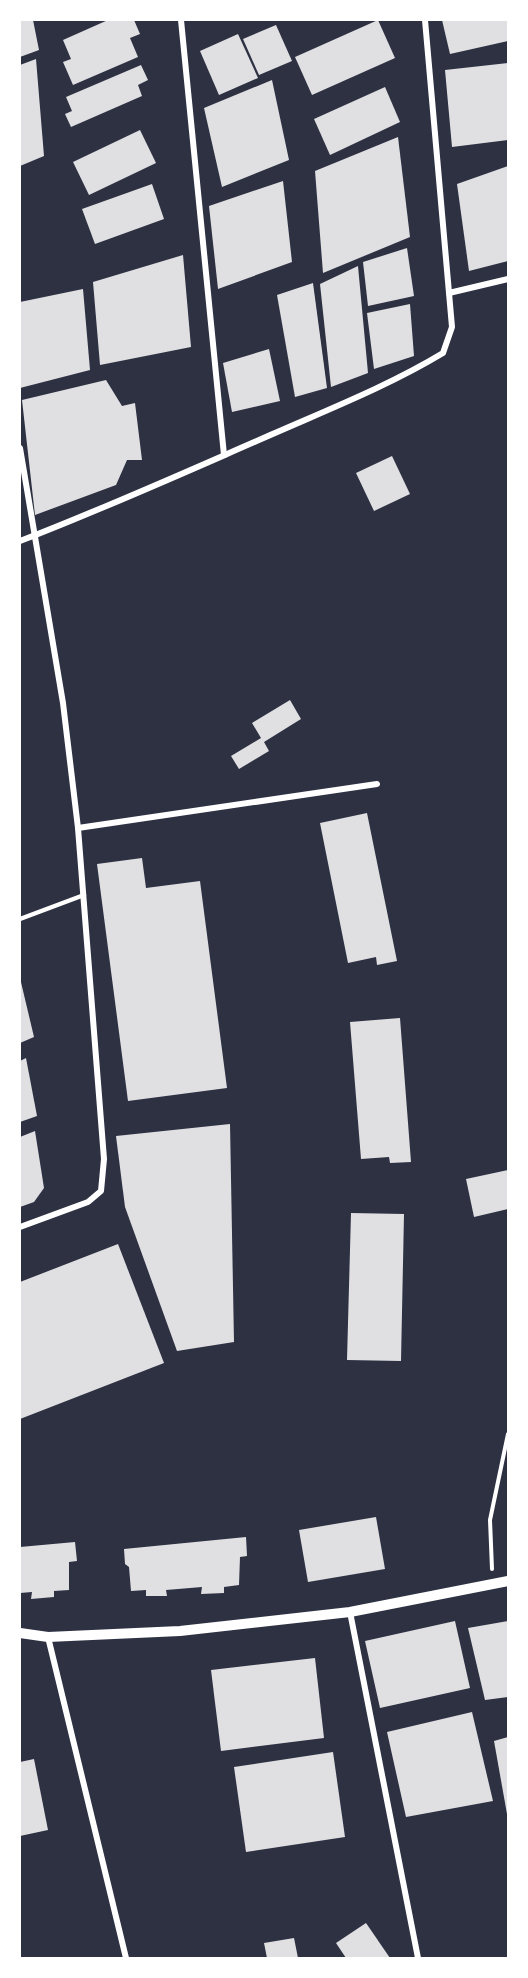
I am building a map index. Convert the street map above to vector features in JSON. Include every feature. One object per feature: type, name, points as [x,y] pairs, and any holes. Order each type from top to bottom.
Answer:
[{"type":"street","points":[[181,20],[224,456]]},
{"type":"street","points":[[20,541],[224,456],[412,372],[443,353],[452,327],[425,20]]},
{"type":"street","points":[[449,293],[508,279]]},
{"type":"street","points":[[20,448],[63,703],[78,828],[104,1159],[101,1191],[88,1202],[20,1227]]},
{"type":"street","points":[[78,828],[376,784]]},
{"type":"street","points":[[20,1634],[48,1637],[180,1631],[350,1612],[508,1581]]},
{"type":"street","points":[[350,1612],[418,1959]]},
{"type":"street","points":[[48,1637],[126,1959]]},
{"type":"lane","points":[[20,919],[84,895]]},
{"type":"path","points":[[493,1583],[490,1520],[508,1434]]},
{"type":"building","points":[[20,20],[33,20],[39,50],[20,57]]},
{"type":"building","points":[[108,20],[134,20],[140,34],[130,38],[138,57],[73,85],[63,62],[71,59],[63,40]]},
{"type":"building","points":[[378,20],[395,58],[312,95],[295,57]]},
{"type":"building","points":[[442,20],[508,20],[508,41],[450,54]]},
{"type":"building","points":[[276,25],[292,61],[259,75],[243,39]]},
{"type":"building","points":[[238,34],[258,78],[219,95],[200,51]]},
{"type":"building","points":[[36,59],[44,156],[20,166],[20,65]]},
{"type":"building","points":[[508,63],[508,140],[452,147],[445,70]]},
{"type":"building","points":[[141,65],[148,80],[138,85],[142,96],[71,127],[65,114],[72,111],[66,97]]},
{"type":"building","points":[[272,80],[289,160],[222,187],[204,108]]},
{"type":"building","points":[[385,87],[400,122],[330,155],[314,119]]},
{"type":"building","points":[[140,130],[156,163],[89,195],[73,162]]},
{"type":"building","points":[[398,137],[410,237],[323,273],[315,171]]},
{"type":"building","points":[[508,166],[508,261],[469,271],[457,184]]},
{"type":"building","points":[[283,181],[292,262],[218,289],[209,206]]},
{"type":"building","points":[[152,184],[164,219],[95,244],[82,209]]},
{"type":"building","points":[[407,248],[414,296],[368,306],[363,262]]},
{"type":"building","points":[[183,255],[191,347],[100,365],[93,282]]},
{"type":"building","points":[[358,266],[368,373],[331,387],[320,284]]},
{"type":"building","points":[[313,283],[327,388],[295,397],[277,295]]},
{"type":"building","points":[[83,289],[90,370],[20,388],[20,302]]},
{"type":"building","points":[[410,304],[414,356],[374,369],[367,313]]},
{"type":"building","points":[[269,349],[280,401],[232,412],[223,363]]},
{"type":"building","points":[[106,380],[122,406],[135,403],[142,460],[127,460],[116,485],[35,515],[22,400]]},
{"type":"building","points":[[392,456],[410,494],[374,511],[356,473]]},
{"type":"building","points":[[290,700],[301,719],[264,742],[269,751],[239,769],[231,756],[261,738],[252,723]]},
{"type":"building","points":[[367,813],[397,961],[377,965],[376,957],[348,963],[320,823]]},
{"type":"building","points":[[142,858],[146,888],[200,881],[227,1088],[128,1101],[97,864]]},
{"type":"building","points":[[20,978],[34,1037],[20,1043]]},
{"type":"building","points":[[400,1018],[411,1162],[390,1163],[389,1157],[361,1159],[350,1022]]},
{"type":"building","points":[[26,1058],[37,1116],[20,1122],[20,1061]]},
{"type":"building","points":[[230,1124],[234,1342],[177,1351],[125,1207],[116,1136]]},
{"type":"building","points":[[35,1131],[44,1188],[34,1202],[20,1207],[20,1137]]},
{"type":"building","points":[[508,1170],[508,1209],[474,1217],[466,1179]]},
{"type":"building","points":[[351,1213],[404,1214],[401,1361],[347,1360]]},
{"type":"building","points":[[118,1244],[164,1363],[20,1419],[20,1282]]},
{"type":"building","points":[[376,1517],[385,1569],[308,1582],[299,1530]]},
{"type":"building","points":[[246,1537],[247,1556],[240,1557],[239,1585],[224,1587],[224,1593],[201,1594],[202,1587],[166,1590],[167,1596],[146,1596],[146,1590],[131,1591],[129,1567],[125,1564],[124,1549]]},
{"type":"building","points":[[75,1542],[77,1561],[69,1562],[69,1590],[54,1591],[54,1597],[31,1599],[32,1592],[20,1593],[20,1547]]},
{"type":"building","points":[[455,1621],[470,1688],[380,1708],[365,1641]]},
{"type":"building","points":[[508,1621],[508,1697],[485,1700],[468,1628]]},
{"type":"building","points":[[315,1658],[324,1738],[221,1751],[211,1670]]},
{"type":"building","points":[[472,1712],[493,1801],[406,1817],[387,1732]]},
{"type":"building","points":[[508,1737],[508,1814],[507,1814],[494,1741]]},
{"type":"building","points":[[333,1752],[345,1837],[246,1852],[234,1767]]},
{"type":"building","points":[[34,1759],[48,1830],[20,1836],[20,1762]]},
{"type":"building","points":[[366,1923],[390,1958],[346,1958],[336,1943]]},
{"type":"building","points":[[294,1938],[298,1958],[267,1958],[264,1943]]}]
